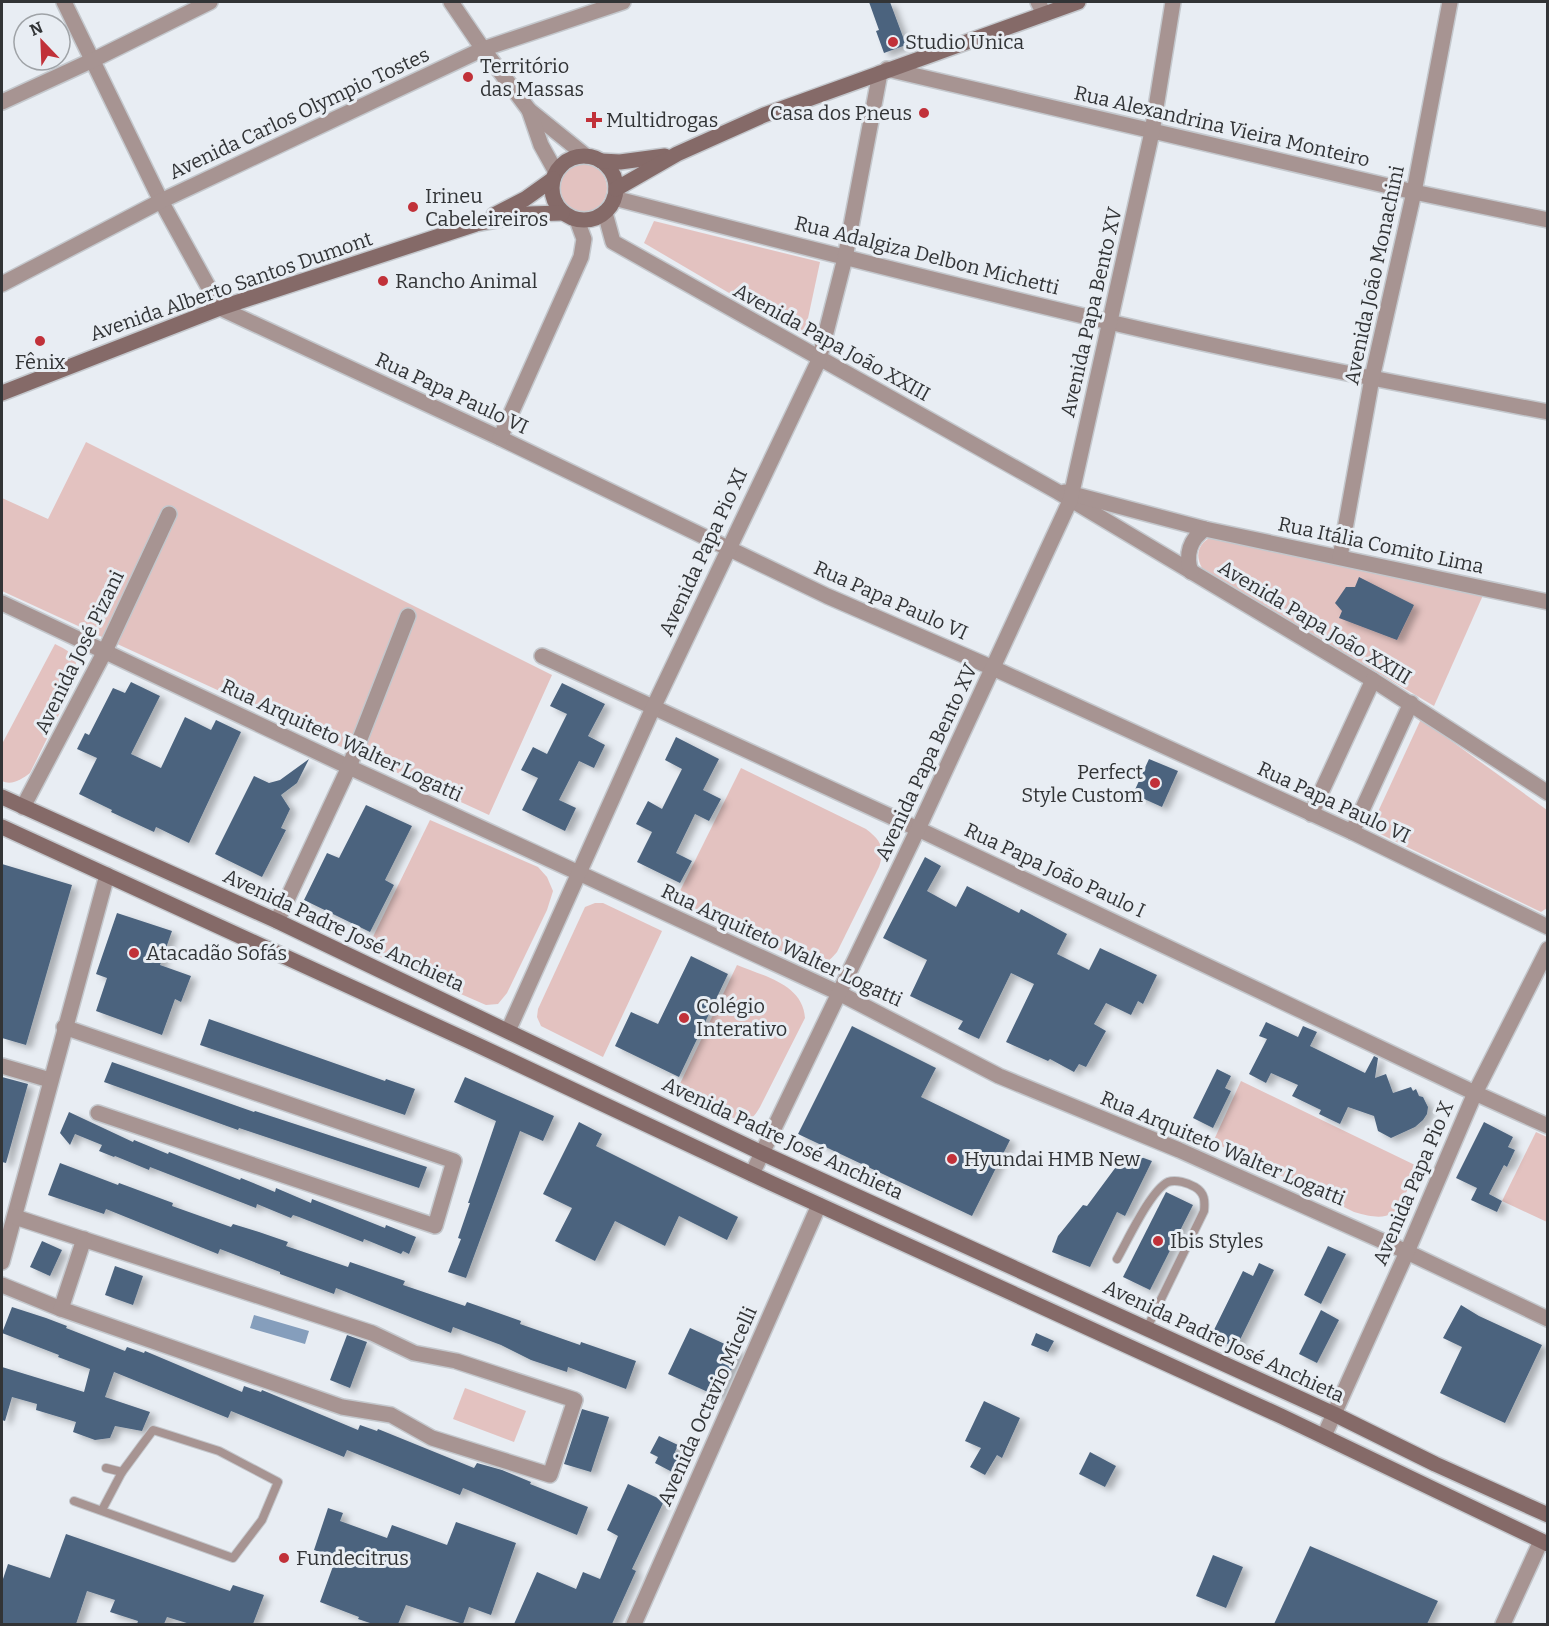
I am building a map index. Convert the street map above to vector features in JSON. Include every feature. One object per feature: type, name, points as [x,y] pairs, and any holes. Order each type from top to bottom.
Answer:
[{"type":"main road","points":[[615,194],[677,154],[764,114],[884,71],[1041,8],[1078,2]]},
{"type":"main road","points":[[601,161],[615,178],[615,194],[605,213],[597,218],[578,220],[562,213],[553,197],[555,176],[569,160],[586,156],[601,161],[620,162],[677,154]]},
{"type":"main road","name":"Avenida Alberto Santos Dumont","points":[[476,224],[525,199],[555,176]]},
{"type":"main road","name":"Avenida Alberto Santos Dumont","points":[[2,393],[220,308],[476,224],[528,214],[562,213]]},
{"type":"main road","name":"Avenida Padre José Anchieta","points":[[2,797],[277,921],[762,1153],[1334,1414],[1435,1464],[1548,1515]]},
{"type":"main road","points":[[2,827],[1324,1436],[1544,1543]]},
{"type":"street","points":[[64,2],[161,201],[220,308]]},
{"type":"street","points":[[2,102],[210,2]]},
{"type":"street","points":[[451,2],[483,50],[529,110],[586,156]]},
{"type":"street","name":"Avenida Carlos Olympio Tostes","points":[[2,284],[161,201],[483,50],[623,2]]},
{"type":"street","name":"Avenida Papa Bento XV","points":[[752,1174],[993,668],[1066,495],[1111,322],[1152,132],[1173,2]]},
{"type":"street","name":"Avenida João Monachini","points":[[1340,557],[1372,378],[1414,192],[1450,2]]},
{"type":"street","name":"Rua Alexandrina Vieira Monteiro","points":[[884,71],[1414,192],[1548,220]]},
{"type":"street","name":"Avenida Papa Pio XI","points":[[508,1031],[653,708],[819,360],[845,258],[884,71]]},
{"type":"street","points":[[529,110],[555,176]]},
{"type":"street","name":"Rua Adalgiza Delbon Michetti","points":[[615,194],[845,258],[1111,322],[1372,378],[1548,412]]},
{"type":"street","name":"Avenida Papa João XXIII","points":[[605,213],[613,242],[819,360],[1066,495],[1191,573],[1373,680],[1548,793]]},
{"type":"street","points":[[500,438],[581,257],[584,239],[578,220]]},
{"type":"street","name":"Rua Papa Paulo VI","points":[[220,308],[500,438],[827,596],[993,668],[1352,832],[1548,927]]},
{"type":"street","name":"Rua Itália Comito Lima","points":[[1066,495],[1205,529],[1548,602]]},
{"type":"street","name":"Avenida José Pizani","points":[[23,807],[105,651],[169,514]]},
{"type":"street","points":[[1191,573],[1188,562],[1191,545],[1205,529]]},
{"type":"street","name":"Rua Arquiteto Walter Logatti","points":[[2,603],[350,768],[838,993],[999,1076],[1179,1150],[1407,1252],[1548,1319]]},
{"type":"street","points":[[277,921],[350,768],[408,615]]},
{"type":"street","name":"Rua Papa João Paulo I","points":[[542,656],[918,829],[1475,1094],[1548,1126]]},
{"type":"street","points":[[1311,814],[1373,680]]},
{"type":"street","points":[[1352,832],[1411,704]]},
{"type":"street","points":[[2,1262],[107,875]]},
{"type":"street","name":"Avenida Papa Pio X","points":[[1324,1436],[1475,1094],[1548,949]]},
{"type":"street","points":[[64,1027],[454,1161],[435,1226],[98,1113]]},
{"type":"street","points":[[2,1066],[50,1080]]},
{"type":"street","name":"Avenida Octavio Micelli","points":[[634,1624],[819,1205]]},
{"type":"street","points":[[2,1285],[61,1309],[342,1407],[391,1415],[432,1438],[550,1475],[575,1400],[456,1361],[414,1353],[372,1333],[15,1217]]},
{"type":"street","points":[[61,1309],[84,1239]]},
{"type":"street","points":[[1503,1624],[1544,1543]]},
{"type":"lane","points":[[1117,1259],[1155,1192],[1169,1182],[1177,1181],[1195,1187],[1204,1196],[1204,1211],[1147,1328]]},
{"type":"lane","points":[[74,1501],[233,1558],[262,1520],[278,1482],[219,1451],[153,1430],[122,1472],[102,1510]]},
{"type":"lane","points":[[106,1468],[122,1472]]},
{"type":"shaded area","points":[[583,164],[600,171],[607,188],[600,205],[583,212],[566,205],[559,188],[566,171]]},
{"type":"shaded area","points":[[654,221],[820,262],[804,337],[644,243]]},
{"type":"shaded area","points":[[86,442],[552,675],[489,815],[2,591],[2,498],[48,519]]},
{"type":"shaded area","points":[[1211,537],[1484,593],[1434,706],[1202,568],[1199,550],[1203,543]]},
{"type":"shaded area","points":[[55,644],[73,656],[77,678],[30,773],[13,782],[2,781],[2,744]]},
{"type":"shaded area","points":[[1421,719],[1547,810],[1547,908],[1541,912],[1370,829]]},
{"type":"shaded area","points":[[741,768],[866,829],[876,837],[881,846],[882,855],[879,867],[837,952],[824,963],[807,964],[676,899]]},
{"type":"shaded area","points":[[430,820],[538,867],[547,877],[553,891],[547,910],[507,993],[498,1004],[486,1005],[440,985],[378,956],[368,947]]},
{"type":"shaded area","points":[[603,903],[662,931],[603,1057],[541,1026],[537,1017],[538,1009],[585,907]]},
{"type":"shaded area","points":[[737,965],[789,989],[803,1006],[805,1018],[758,1110],[754,1116],[744,1121],[676,1092]]},
{"type":"shaded area","points":[[1241,1081],[1417,1166],[1397,1209],[1391,1214],[1382,1216],[1354,1212],[1213,1142]]},
{"type":"shaded area","points":[[1536,1132],[1547,1137],[1547,1222],[1502,1201]]},
{"type":"shaded area","points":[[465,1388],[526,1411],[514,1442],[453,1419]]},
{"type":"water","points":[[254,1315],[309,1331],[305,1344],[250,1328]]},
{"type":"building","points":[[869,2],[890,2],[906,45],[884,53]]},
{"type":"building","points":[[1359,577],[1414,605],[1397,640],[1339,618],[1342,611],[1335,603],[1346,587],[1355,587]]},
{"type":"building","points":[[131,682],[160,696],[131,754],[161,768],[185,717],[211,730],[216,720],[241,732],[189,843],[156,827],[154,832],[79,794],[97,758],[77,749],[85,733],[89,735],[113,688],[125,693]]},
{"type":"building","points":[[562,683],[605,704],[588,736],[605,745],[594,768],[579,761],[559,800],[576,808],[565,831],[522,810],[538,778],[521,770],[533,747],[547,754],[567,714],[550,706]]},
{"type":"building","points":[[676,737],[719,759],[703,790],[721,799],[709,821],[695,814],[676,853],[692,861],[680,883],[637,862],[652,832],[636,824],[648,801],[662,809],[682,769],[665,760]]},
{"type":"building","points":[[309,759],[297,783],[281,795],[290,809],[281,828],[286,830],[262,877],[215,854],[254,776],[269,783],[280,780]]},
{"type":"building","name":"Perfect Style Custom","points":[[1149,759],[1178,771],[1162,807],[1133,794]]},
{"type":"building","points":[[366,805],[412,826],[385,880],[394,885],[370,932],[304,900],[327,853],[339,858]]},
{"type":"building","points":[[925,857],[941,866],[927,891],[956,907],[967,886],[1019,913],[1021,909],[1067,934],[1057,954],[1089,970],[1100,948],[1157,975],[1143,1004],[1138,1001],[1131,1015],[1106,1003],[1094,1024],[1106,1031],[1086,1067],[1079,1064],[1074,1072],[1050,1059],[1048,1061],[1006,1042],[1034,984],[1011,973],[979,1039],[958,1029],[963,1021],[910,996],[927,960],[883,938]]},
{"type":"building","points":[[2,864],[72,885],[26,1045],[2,1038]]},
{"type":"building","points":[[117,913],[172,931],[160,965],[191,976],[181,1002],[175,999],[162,1035],[96,1011],[107,978],[96,974]]},
{"type":"building","name":"Colégio Interativo","points":[[691,956],[728,974],[679,1077],[615,1046],[631,1012],[658,1024]]},
{"type":"building","points":[[209,1019],[385,1081],[386,1079],[415,1089],[405,1115],[200,1045]]},
{"type":"building","points":[[1266,1022],[1298,1037],[1303,1026],[1317,1032],[1310,1046],[1365,1073],[1374,1056],[1378,1058],[1375,1078],[1386,1074],[1393,1093],[1411,1087],[1413,1091],[1416,1089],[1428,1107],[1427,1114],[1415,1127],[1391,1138],[1378,1131],[1374,1116],[1348,1107],[1340,1124],[1319,1114],[1321,1110],[1292,1096],[1298,1085],[1271,1073],[1266,1083],[1249,1074],[1267,1039],[1259,1036]]},
{"type":"building","points":[[852,1026],[936,1068],[921,1097],[1010,1140],[972,1216],[798,1134]]},
{"type":"building","points":[[112,1062],[254,1112],[427,1167],[419,1188],[239,1128],[238,1130],[104,1082]]},
{"type":"building","points":[[1217,1069],[1231,1076],[1225,1088],[1231,1091],[1213,1128],[1193,1118]]},
{"type":"building","points":[[2,1077],[28,1084],[6,1163],[2,1162]]},
{"type":"building","points":[[465,1077],[554,1116],[543,1141],[520,1131],[466,1278],[448,1272],[461,1239],[458,1238],[470,1203],[468,1203],[496,1121],[454,1102]]},
{"type":"building","points":[[69,1112],[133,1142],[134,1140],[168,1154],[169,1152],[275,1192],[276,1188],[311,1203],[312,1199],[385,1228],[386,1225],[416,1237],[409,1254],[403,1251],[401,1254],[293,1215],[291,1218],[257,1204],[256,1208],[150,1167],[149,1170],[99,1151],[102,1145],[75,1134],[70,1145],[60,1133]]},
{"type":"building","points":[[579,1122],[602,1134],[596,1146],[738,1217],[727,1240],[679,1216],[665,1246],[615,1221],[595,1261],[555,1241],[572,1208],[543,1194]]},
{"type":"building","points":[[1484,1122],[1513,1137],[1508,1147],[1515,1150],[1507,1167],[1504,1165],[1489,1194],[1502,1201],[1497,1212],[1471,1200],[1477,1188],[1456,1178]]},
{"type":"building","points":[[1127,1152],[1152,1161],[1125,1216],[1117,1212],[1090,1267],[1052,1252],[1058,1236],[1083,1205],[1087,1206]]},
{"type":"building","points":[[60,1163],[173,1203],[172,1206],[231,1227],[233,1224],[288,1242],[286,1246],[348,1267],[350,1262],[405,1281],[403,1285],[465,1306],[467,1302],[580,1345],[581,1342],[636,1361],[626,1389],[568,1367],[567,1372],[531,1360],[501,1345],[453,1327],[451,1333],[336,1288],[334,1294],[220,1249],[218,1254],[106,1209],[104,1214],[48,1195]]},
{"type":"building","name":"Ibis Styles","points":[[1166,1192],[1193,1205],[1150,1290],[1123,1277]]},
{"type":"building","points":[[42,1241],[62,1250],[50,1276],[30,1267]]},
{"type":"building","points":[[1328,1246],[1346,1254],[1321,1304],[1304,1295]]},
{"type":"building","points":[[1259,1263],[1274,1270],[1236,1348],[1211,1336],[1243,1271],[1253,1276]]},
{"type":"building","points":[[115,1266],[143,1276],[133,1305],[105,1295]]},
{"type":"building","points":[[1461,1305],[1479,1316],[1542,1345],[1505,1423],[1440,1393],[1462,1347],[1443,1338]]},
{"type":"building","points":[[12,1307],[67,1326],[66,1328],[125,1351],[127,1347],[144,1353],[145,1351],[242,1392],[244,1386],[261,1392],[262,1390],[358,1430],[360,1425],[377,1431],[378,1429],[474,1468],[477,1463],[502,1470],[588,1507],[577,1535],[463,1488],[460,1495],[347,1450],[344,1457],[231,1411],[228,1418],[114,1372],[105,1397],[150,1412],[142,1431],[115,1426],[110,1438],[95,1440],[73,1432],[76,1422],[36,1410],[37,1404],[12,1397],[5,1421],[2,1420],[2,1367],[84,1392],[90,1369],[2,1333]]},
{"type":"building","points":[[1321,1310],[1339,1320],[1317,1363],[1299,1354]]},
{"type":"building","points":[[690,1328],[740,1351],[719,1397],[668,1374]]},
{"type":"building","points":[[1036,1333],[1054,1341],[1048,1352],[1031,1345]]},
{"type":"building","points":[[347,1335],[367,1342],[350,1388],[330,1380]]},
{"type":"building","points":[[984,1401],[1020,1418],[1002,1458],[997,1455],[985,1475],[970,1467],[981,1448],[965,1441]]},
{"type":"building","points":[[582,1409],[609,1417],[591,1472],[564,1464]]},
{"type":"building","points":[[659,1436],[678,1445],[675,1452],[683,1456],[674,1473],[655,1463],[658,1457],[650,1453]]},
{"type":"building","points":[[1090,1452],[1116,1466],[1105,1487],[1079,1474]]},
{"type":"building","points":[[628,1484],[664,1501],[632,1569],[636,1571],[612,1624],[514,1624],[537,1572],[576,1589],[583,1572],[600,1579],[618,1536],[607,1530]]},
{"type":"building","points":[[328,1508],[343,1513],[340,1521],[387,1538],[392,1525],[447,1545],[456,1522],[516,1543],[491,1615],[469,1607],[463,1624],[406,1605],[398,1624],[373,1624],[320,1602],[336,1558],[314,1550]]},
{"type":"building","points":[[66,1534],[230,1591],[233,1585],[264,1595],[253,1624],[190,1624],[167,1617],[164,1624],[137,1624],[138,1621],[110,1612],[115,1600],[87,1591],[76,1624],[2,1624],[2,1582],[8,1564],[50,1578]]},
{"type":"building","points":[[1310,1546],[1438,1601],[1427,1624],[1274,1624]]},
{"type":"building","points":[[1213,1555],[1243,1567],[1226,1608],[1196,1596]]},
{"type":"place","name":"Studio Unica","points":[[893,42]]},
{"type":"place","name":"Território das Massas","points":[[468,77]]},
{"type":"place","name":"Casa dos Pneus","points":[[924,113]]},
{"type":"place","name":"Multidrogas","points":[[594,120]]},
{"type":"place","name":"Irineu Cabeleireiros","points":[[413,207]]},
{"type":"place","name":"Rancho Animal","points":[[383,281]]},
{"type":"place","name":"Fênix","points":[[40,341]]},
{"type":"place","name":"Perfect Style Custom","points":[[1155,783]]},
{"type":"place","name":"Atacadão Sofás","points":[[134,953]]},
{"type":"place","name":"Colégio Interativo","points":[[684,1018]]},
{"type":"place","name":"Hyundai HMB New","points":[[952,1159]]},
{"type":"place","name":"Ibis Styles","points":[[1158,1241]]},
{"type":"place","name":"Fundecitrus","points":[[284,1558]]}]
